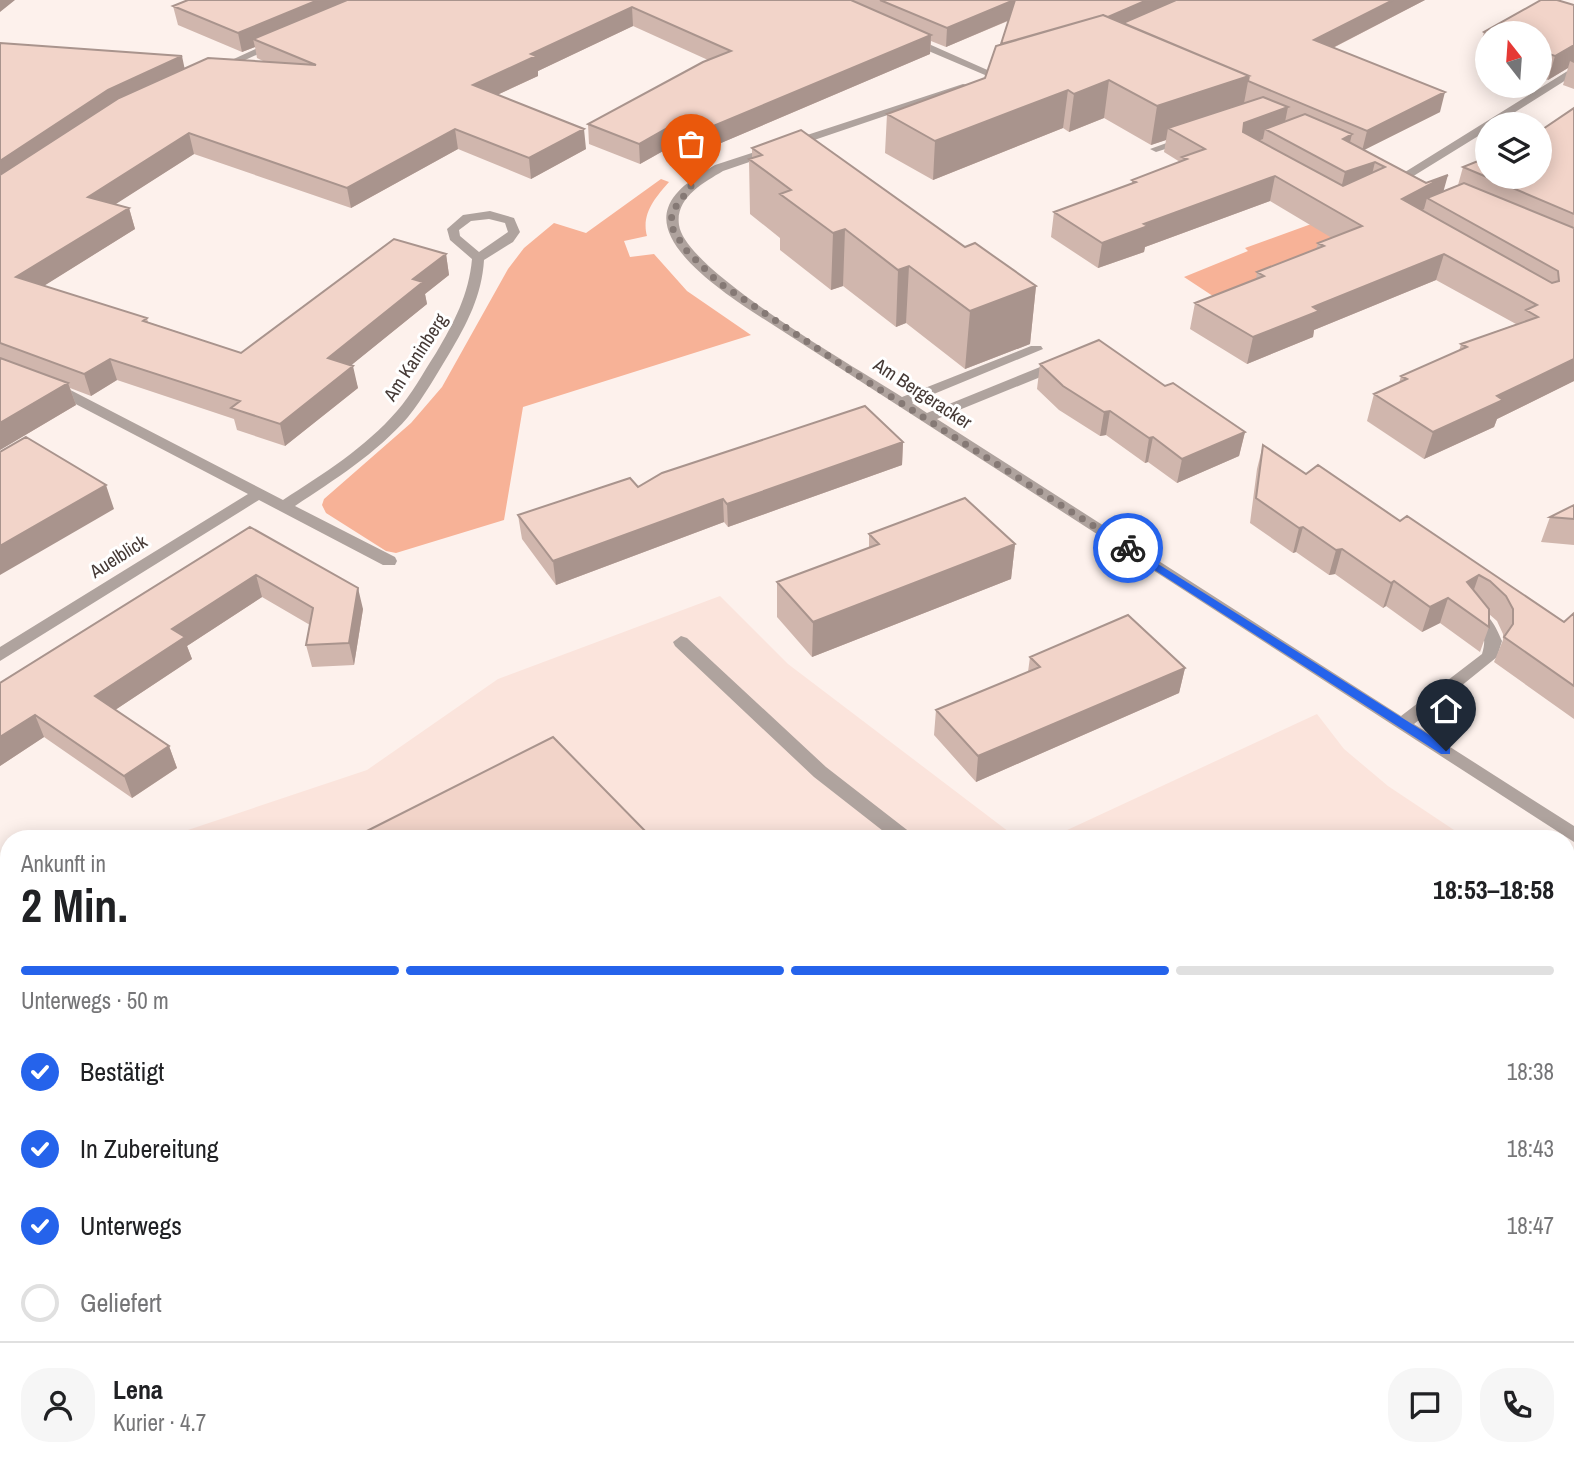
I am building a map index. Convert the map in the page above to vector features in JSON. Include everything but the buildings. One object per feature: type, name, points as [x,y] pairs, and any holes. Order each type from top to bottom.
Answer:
[{"type":"street","name":"Am Bergeracker","points":[[900,35],[1000,75],[719,168],[691,186],[672,212],[671,226],[678,239],[718,282],[924,419],[1566,830]]},
{"type":"street","points":[[208,72],[282,41]]},
{"type":"street","points":[[1508,112],[1574,70]]},
{"type":"street","points":[[1390,171],[1408,179],[1475,134]]},
{"type":"street","points":[[1156,149],[1195,136]]},
{"type":"street","points":[[482,215],[510,220],[514,228],[509,239],[478,258],[454,237],[456,225],[482,215]]},
{"type":"street","name":"Am Kaninberg","points":[[284,506],[365,450],[395,422],[416,397],[466,314],[477,282],[478,258]]},
{"type":"street","points":[[900,403],[1036,349]]},
{"type":"street","points":[[924,419],[1077,357]]},
{"type":"street","points":[[37,381],[77,397],[389,561]]},
{"type":"street","name":"Auelblick","points":[[0,654],[258,494]]},
{"type":"street","points":[[1403,723],[1489,657],[1494,641],[1488,626],[1469,608]]},
{"type":"street","points":[[681,642],[820,772],[894,830]]},
{"type":"shaded area","points":[[661,179],[669,182],[654,200],[648,213],[647,236],[624,241],[630,257],[654,254],[687,291],[751,335],[523,407],[504,520],[396,553],[386,551],[326,513],[322,505],[324,499],[411,423],[442,387],[508,269],[524,248],[554,223],[586,233]]},
{"type":"shaded area","points":[[1336,215],[1362,230],[1222,302],[1184,277],[1248,251],[1245,248]]},
{"type":"shaded area","points":[[720,596],[788,664],[1006,830],[188,830],[367,770],[498,679]]},
{"type":"shaded area","points":[[1317,714],[1344,749],[1388,786],[1454,830],[1067,830]]},
{"type":"way so far","points":[[691,186],[672,212],[671,226],[685,249],[718,282],[924,419],[1128,548]]},
{"type":"route","points":[[1128,548],[1446,751]]}]
